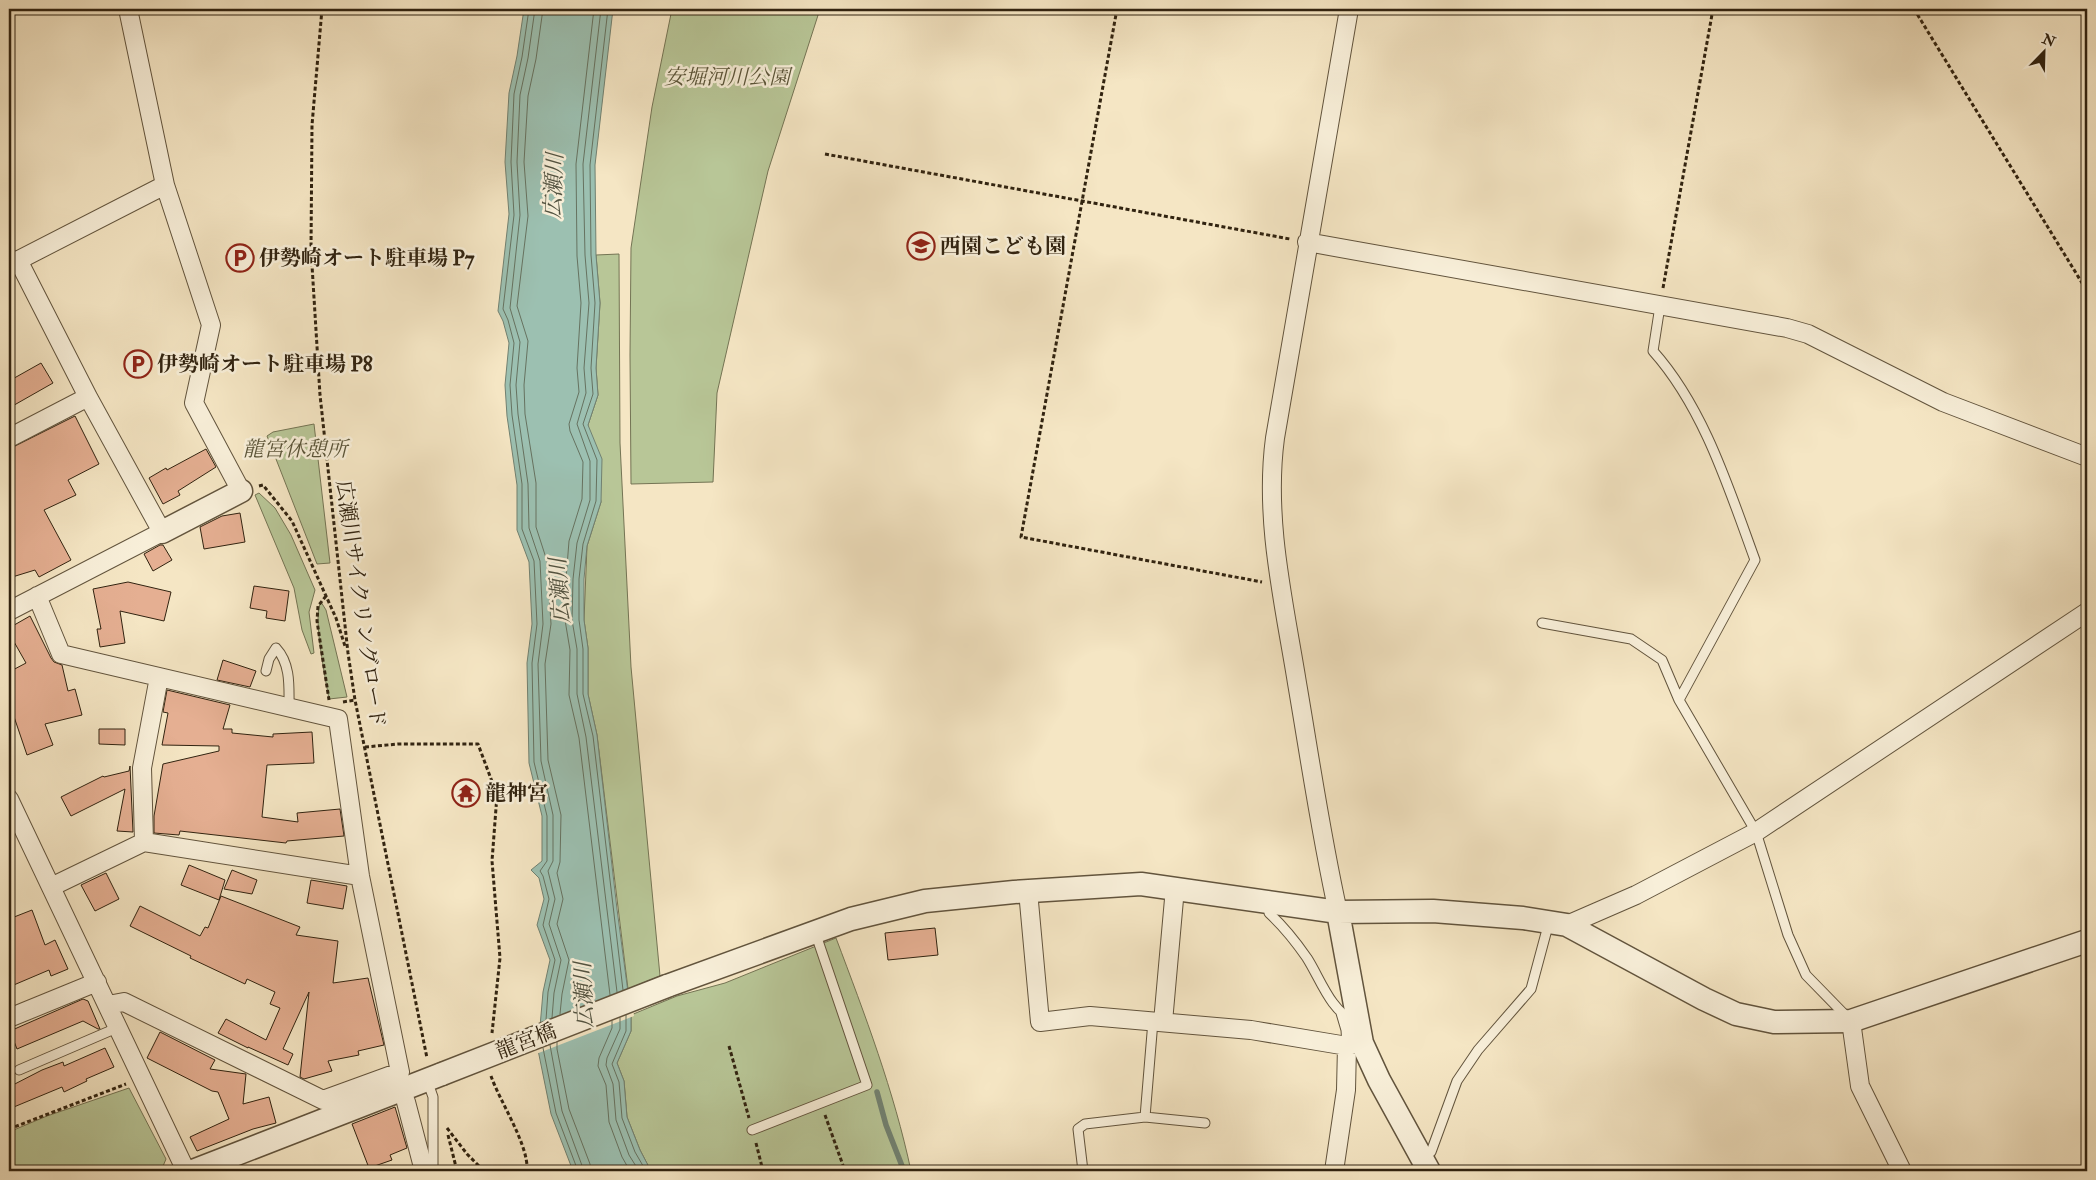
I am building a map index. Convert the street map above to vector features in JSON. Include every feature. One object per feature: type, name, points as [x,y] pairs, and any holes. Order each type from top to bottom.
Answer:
[{"type":"street","points":[[9,611],[241,491],[194,403],[210,325],[165,185],[128,9]]},
{"type":"street","points":[[1334,1171],[1346,1090],[1352,1031],[1338,912],[1280,582],[1271,499],[1271,468],[1307,242],[1349,9]]},
{"type":"street","points":[[162,532],[14,263],[165,185]]},
{"type":"street","points":[[1307,242],[1787,328],[1808,334],[1943,402],[2087,457]]},
{"type":"street","points":[[9,438],[88,397]]},
{"type":"street","points":[[37,596],[61,654],[338,719],[360,876],[400,1072],[324,1100],[124,1002],[108,1005]]},
{"type":"street","points":[[1558,924],[1636,895],[1756,832],[2087,612]]},
{"type":"street","points":[[144,842],[142,768],[159,677]]},
{"type":"street","points":[[9,798],[186,1171]]},
{"type":"street","points":[[51,887],[144,842],[360,876]]},
{"type":"street","name":"龍宮橋","points":[[193,1171],[667,986],[852,919],[926,901],[1028,891],[1141,884],[1338,912],[1433,911],[1523,918],[1558,924],[1736,1014],[1774,1022],[1851,1021],[2087,941]]},
{"type":"street","points":[[1158,1021],[1174,888]]},
{"type":"street","points":[[1028,891],[1040,1022],[1090,1016],[1251,1030],[1352,1031]]},
{"type":"street","points":[[9,1018],[97,982]]},
{"type":"street","points":[[1851,1021],[1860,1086],[1902,1171]]},
{"type":"street","points":[[1352,1031],[1425,1164]]},
{"type":"street","points":[[406,1102],[424,1171]]},
{"type":"lane","points":[[1660,306],[1652,351],[1671,372],[1718,459],[1755,560],[1679,700]]},
{"type":"lane","points":[[1542,623],[1631,639],[1662,660],[1679,700],[1756,832],[1788,935],[1806,975],[1851,1021]]},
{"type":"lane","points":[[266,671],[269,659],[276,648],[283,656],[289,679],[290,708]]},
{"type":"lane","points":[[1269,902],[1269,913],[1279,922],[1306,957],[1352,1031]]},
{"type":"lane","points":[[1425,1164],[1458,1081],[1478,1050],[1532,989],[1558,924]]},
{"type":"lane","points":[[752,1130],[867,1085],[815,932]]},
{"type":"lane","points":[[1145,1117],[1158,1021]]},
{"type":"lane","points":[[19,1070],[119,1028]]},
{"type":"lane","points":[[433,1171],[433,1097],[435,1076]]},
{"type":"lane","points":[[1083,1171],[1078,1129],[1085,1124],[1145,1117],[1205,1123]]},
{"type":"path","name":"広瀬川サイクリングロード","points":[[322,9],[312,125],[311,249],[320,395],[348,653],[428,1060],[435,1076]]},
{"type":"path","points":[[1117,9],[1021,537],[1268,583],[1280,582]]},
{"type":"path","points":[[1660,306],[1713,9]]},
{"type":"path","points":[[1914,9],[2087,291]]},
{"type":"path","points":[[826,154],[1307,242]]},
{"type":"path","points":[[241,491],[263,485],[292,522],[326,596],[348,653]]},
{"type":"path","points":[[326,596],[318,606],[317,621],[332,718]]},
{"type":"path","points":[[365,747],[398,744],[478,744],[497,795],[492,861],[500,958],[491,1040]]},
{"type":"path","points":[[729,1046],[763,1171]]},
{"type":"path","points":[[488,1067],[497,1093],[517,1132],[527,1163],[527,1171]]},
{"type":"path","points":[[9,1129],[141,1079]]},
{"type":"path","points":[[820,1103],[845,1171]]},
{"type":"path","points":[[444,1123],[467,1154],[484,1171]]},
{"type":"green space","name":"安堀河川公園","points":[[672,9],[820,9],[768,171],[717,393],[713,482],[631,484],[631,248],[652,107]]},
{"type":"green space","points":[[619,254],[620,443],[631,667],[660,976],[628,989],[597,735],[588,694],[588,648],[584,620],[587,546],[601,502],[588,425],[598,395],[596,368],[600,303],[596,255]]},
{"type":"green space","name":"龍宮休憩所","points":[[314,424],[330,563],[317,564],[267,436],[273,432]]},
{"type":"green space","points":[[259,493],[275,508],[291,535],[315,590],[309,612],[314,653],[311,654],[302,630],[294,588],[255,495]]},
{"type":"green space","points":[[321,602],[326,610],[347,697],[329,699],[319,634],[318,620]]},
{"type":"green space","points":[[836,938],[887,1082],[911,1171],[651,1171],[640,1150],[627,1117],[624,1081],[617,1063],[631,1031],[631,1015],[677,996],[725,983]]},
{"type":"green space","points":[[129,1088],[166,1159],[161,1171],[9,1171],[9,1132],[47,1116]]},
{"type":"water","name":"広瀬川","points":[[524,9],[613,9],[595,165],[596,255],[600,303],[596,368],[598,395],[588,425],[602,459],[601,502],[587,546],[584,579],[584,620],[588,648],[588,694],[597,735],[631,1015],[631,1031],[617,1063],[624,1081],[627,1117],[640,1150],[651,1171],[573,1171],[551,1114],[538,1050],[543,992],[550,960],[537,925],[544,899],[539,878],[531,870],[542,861],[542,816],[529,763],[527,663],[532,624],[529,562],[517,530],[517,485],[507,416],[505,385],[509,343],[498,311],[509,214],[505,162],[509,93]]},
{"type":"pier","points":[[631,993],[634,1016],[536,1054],[536,1049]]},
{"type":"building","points":[[41,363],[53,383],[9,408],[9,381]]},
{"type":"building","points":[[75,416],[99,464],[68,480],[76,495],[44,510],[71,560],[39,577],[35,570],[9,578],[9,449]]},
{"type":"building","points":[[206,449],[216,467],[178,491],[180,495],[163,504],[149,478]]},
{"type":"building","points":[[240,513],[245,542],[204,549],[200,527],[222,516]]},
{"type":"building","points":[[163,545],[172,560],[153,571],[144,554]]},
{"type":"building","points":[[128,582],[171,592],[164,621],[120,611],[125,643],[100,647],[97,629],[101,629],[93,589]]},
{"type":"building","points":[[254,586],[289,591],[285,621],[266,618],[267,611],[250,608]]},
{"type":"building","points":[[30,616],[51,658],[54,662],[62,665],[68,691],[75,689],[82,715],[45,724],[53,745],[27,755],[9,702],[9,672],[26,663],[9,633],[9,628]]},
{"type":"building","points":[[223,660],[256,671],[250,687],[217,680]]},
{"type":"building","points":[[167,690],[230,705],[223,729],[232,729],[232,733],[273,737],[273,734],[312,732],[314,763],[267,765],[262,817],[298,822],[297,813],[340,809],[344,836],[287,841],[286,843],[180,831],[179,835],[154,833],[154,816],[163,764],[219,751],[219,746],[162,745],[168,713],[163,712]]},
{"type":"building","points":[[99,729],[125,729],[125,745],[99,744]]},
{"type":"building","points":[[130,766],[133,832],[117,831],[125,789],[71,816],[61,797],[103,776],[129,771]]},
{"type":"building","points":[[189,865],[225,880],[219,900],[181,885]]},
{"type":"building","points":[[232,870],[257,880],[252,894],[224,889]]},
{"type":"building","points":[[106,873],[119,899],[95,911],[81,885]]},
{"type":"building","points":[[311,880],[347,886],[343,909],[307,903]]},
{"type":"building","points":[[221,896],[300,927],[296,935],[338,941],[333,983],[368,978],[384,1045],[358,1051],[359,1055],[328,1061],[332,1071],[304,1079],[300,1077],[309,992],[283,1049],[293,1054],[288,1065],[218,1033],[226,1019],[266,1040],[280,1008],[270,1004],[275,992],[247,979],[245,984],[190,958],[191,956],[130,926],[140,906],[200,936],[205,927],[208,928]]},
{"type":"building","points":[[32,910],[45,945],[55,940],[68,969],[51,976],[49,970],[9,987],[9,919]]},
{"type":"building","points":[[935,928],[938,955],[888,960],[885,933]]},
{"type":"building","points":[[83,999],[88,1001],[100,1029],[83,1021],[17,1049],[10,1031]]},
{"type":"building","points":[[160,1032],[215,1060],[210,1069],[246,1074],[243,1104],[269,1097],[276,1123],[253,1129],[197,1151],[190,1137],[229,1119],[218,1092],[212,1091],[147,1058]]},
{"type":"building","points":[[105,1048],[114,1067],[86,1079],[87,1081],[64,1092],[62,1087],[9,1109],[9,1087],[42,1070],[63,1062],[64,1066]]},
{"type":"building","points":[[395,1107],[407,1148],[390,1155],[392,1160],[369,1168],[352,1124]]},
{"type":"waterway","points":[[877,1092],[886,1125],[904,1171]]},
{"type":"place","name":"西園こども園","points":[[921,246]]},
{"type":"place","name":"伊勢崎オート駐車場 P7","points":[[240,258]]},
{"type":"place","name":"伊勢崎オート駐車場 P8","points":[[138,364]]},
{"type":"place","name":"龍神宮","points":[[466,793]]}]
